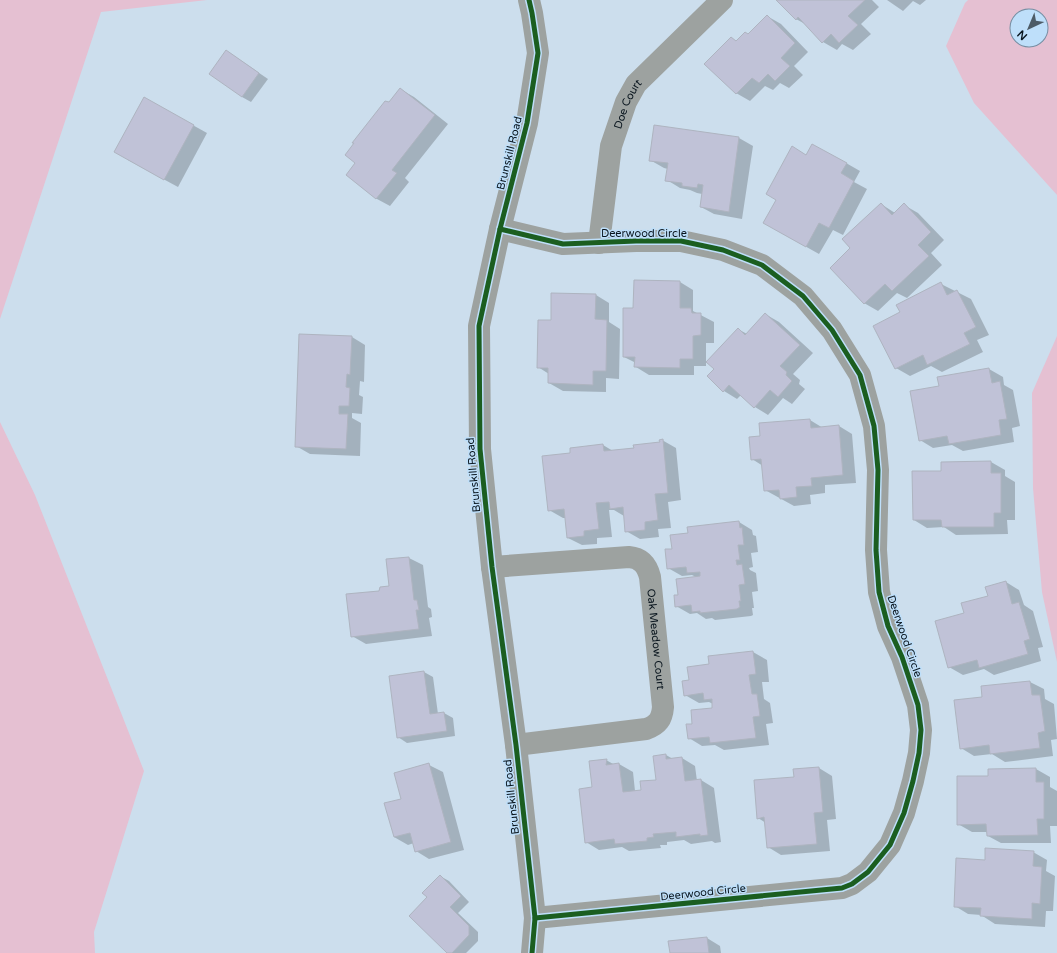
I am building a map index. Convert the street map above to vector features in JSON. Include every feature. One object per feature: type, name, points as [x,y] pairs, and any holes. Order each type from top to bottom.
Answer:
[{"type":"street","name":"Brunskill Road","points":[[529,0],[538,53],[528,123],[500,229],[478,326],[480,449],[492,567],[516,745],[535,918],[532,953]]},
{"type":"street","name":"Doe Court","points":[[599,243],[611,146],[626,102],[636,84],[722,0]]},
{"type":"street","name":"Deerwood Circle","points":[[500,229],[563,244],[682,241],[723,250],[762,265],[803,296],[832,330],[860,375],[874,426],[878,470],[876,550],[879,592],[888,626],[902,657],[918,705],[921,730],[919,753],[904,813],[890,845],[868,872],[852,884],[842,888],[535,918]]},
{"type":"street","name":"Oak Meadow Court","points":[[492,567],[629,557],[637,558],[644,563],[650,577],[663,707],[659,722],[646,729],[516,745]]},
{"type":"shaded area","points":[[0,0],[207,0],[101,12],[0,319]]},
{"type":"shaded area","points":[[968,0],[1057,0],[1057,195],[974,103],[946,46],[965,3]]},
{"type":"shaded area","points":[[1057,336],[1057,662],[1042,592],[1033,488],[1032,393]]},
{"type":"shaded area","points":[[0,422],[35,495],[144,771],[94,932],[95,953],[0,953]]},
{"type":"building","points":[[776,0],[865,0],[848,16],[858,25],[839,43],[831,34],[822,43],[798,17],[796,20]]},
{"type":"building","points":[[767,15],[795,43],[781,58],[790,66],[775,81],[768,74],[759,83],[752,78],[736,94],[704,64],[731,37],[736,41],[745,32],[748,34]]},
{"type":"building","points":[[226,50],[259,73],[242,97],[209,74]]},
{"type":"building","points":[[400,88],[435,115],[392,170],[397,173],[376,199],[346,175],[355,163],[345,155],[354,143],[352,143],[385,101],[389,102]]},
{"type":"building","points":[[144,97],[194,125],[164,180],[114,152]]},
{"type":"building","points":[[654,125],[739,137],[729,212],[700,207],[703,185],[698,184],[697,188],[682,186],[682,183],[665,181],[668,163],[649,161]]},
{"type":"building","points":[[812,144],[847,163],[841,173],[854,181],[829,228],[819,223],[806,247],[763,223],[776,200],[766,194],[792,146],[806,155]]},
{"type":"building","points":[[881,203],[892,215],[904,203],[931,232],[918,245],[929,256],[892,291],[885,284],[864,304],[830,268],[850,248],[842,239]]},
{"type":"building","points":[[634,280],[680,281],[680,308],[691,308],[692,313],[701,313],[701,335],[693,336],[693,359],[680,359],[680,368],[634,367],[635,357],[623,357],[623,308],[633,308]]},
{"type":"building","points":[[941,282],[947,295],[957,290],[976,327],[964,333],[970,344],[927,365],[923,355],[895,369],[873,326],[900,312],[896,305]]},
{"type":"building","points":[[551,293],[596,294],[595,319],[607,320],[606,371],[593,371],[593,385],[548,383],[548,368],[537,368],[538,320],[551,320]]},
{"type":"building","points":[[765,313],[800,345],[780,366],[787,372],[786,375],[792,381],[778,397],[770,390],[754,408],[729,385],[723,392],[707,376],[714,369],[706,362],[738,328],[745,335]]},
{"type":"building","points":[[299,334],[352,336],[350,375],[347,374],[346,387],[350,388],[349,406],[339,406],[339,414],[348,414],[346,449],[295,447]]},
{"type":"building","points":[[989,368],[992,383],[1000,381],[1007,419],[999,420],[1001,435],[949,444],[947,436],[919,441],[910,391],[939,386],[937,377]]},
{"type":"building","points":[[810,419],[811,428],[839,425],[843,475],[811,478],[812,486],[796,487],[797,497],[780,499],[779,490],[764,491],[761,459],[751,460],[749,437],[760,436],[759,423]]},
{"type":"building","points":[[663,439],[668,493],[655,494],[658,520],[645,522],[645,530],[625,532],[623,507],[610,509],[609,502],[596,503],[599,529],[584,531],[584,536],[567,538],[564,509],[548,511],[542,456],[570,453],[570,448],[603,444],[604,451],[634,448],[633,445],[660,442],[659,440]]},
{"type":"building","points":[[991,461],[991,473],[1001,473],[1001,513],[994,513],[994,527],[942,527],[941,520],[913,520],[912,471],[941,471],[941,462]]},
{"type":"building","points":[[739,521],[740,528],[742,527],[744,545],[738,545],[740,560],[736,560],[737,565],[742,564],[745,584],[739,585],[741,601],[739,601],[740,607],[737,609],[700,613],[700,611],[692,612],[691,605],[675,607],[674,595],[678,595],[676,579],[700,576],[700,572],[687,573],[686,567],[667,569],[665,549],[672,549],[670,535],[688,533],[687,527]]},
{"type":"building","points":[[409,557],[414,600],[417,600],[419,610],[416,610],[419,629],[351,637],[346,594],[379,591],[380,587],[389,586],[386,559]]},
{"type":"building","points":[[1006,581],[1012,604],[1019,602],[1030,639],[1024,641],[1028,654],[979,668],[977,660],[948,668],[935,621],[964,613],[961,603],[988,596],[985,587]]},
{"type":"building","points":[[753,651],[756,674],[749,675],[752,694],[757,694],[760,716],[753,717],[756,738],[710,743],[709,737],[688,739],[686,724],[692,724],[691,710],[712,708],[712,699],[704,700],[703,693],[684,696],[682,681],[689,680],[687,667],[709,664],[708,656]]},
{"type":"building","points":[[424,671],[430,714],[444,712],[447,731],[397,738],[389,676]]},
{"type":"building","points":[[1030,681],[1032,695],[1040,695],[1045,731],[1038,733],[1040,748],[990,754],[989,745],[960,749],[954,700],[982,697],[981,686]]},
{"type":"building","points":[[666,754],[666,759],[682,757],[685,781],[701,779],[708,835],[700,836],[700,834],[676,837],[676,832],[653,834],[654,837],[647,838],[647,841],[615,844],[614,839],[585,843],[579,789],[592,787],[589,761],[607,759],[606,765],[619,763],[623,792],[641,790],[640,781],[656,780],[653,756]]},
{"type":"building","points":[[429,763],[451,842],[415,852],[410,833],[394,837],[384,803],[401,799],[394,773]]},
{"type":"building","points":[[819,767],[823,812],[814,813],[817,844],[767,848],[764,817],[757,819],[754,780],[794,777],[793,769]]},
{"type":"building","points":[[1036,768],[1036,782],[1044,782],[1044,819],[1037,819],[1038,835],[987,836],[986,824],[957,825],[957,776],[988,776],[988,769]]},
{"type":"building","points":[[985,848],[1034,851],[1033,866],[1042,867],[1040,904],[1032,903],[1032,919],[980,916],[981,908],[954,907],[956,858],[985,860]]},
{"type":"building","points":[[440,875],[461,896],[450,907],[469,926],[469,935],[452,953],[447,953],[409,916],[427,897],[422,893]]},
{"type":"building","points":[[707,937],[709,953],[670,953],[668,941]]},
{"type":"cycle path","points":[[529,0],[538,53],[527,123],[500,229],[479,326],[480,449],[492,567],[516,745],[535,918],[532,953]]},
{"type":"cycle path","points":[[500,229],[563,244],[681,241],[723,250],[762,265],[803,296],[832,330],[860,375],[874,426],[878,470],[876,550],[879,592],[888,626],[902,657],[918,705],[921,730],[919,753],[913,781],[904,813],[890,845],[868,872],[852,884],[842,888],[535,918]]}]
